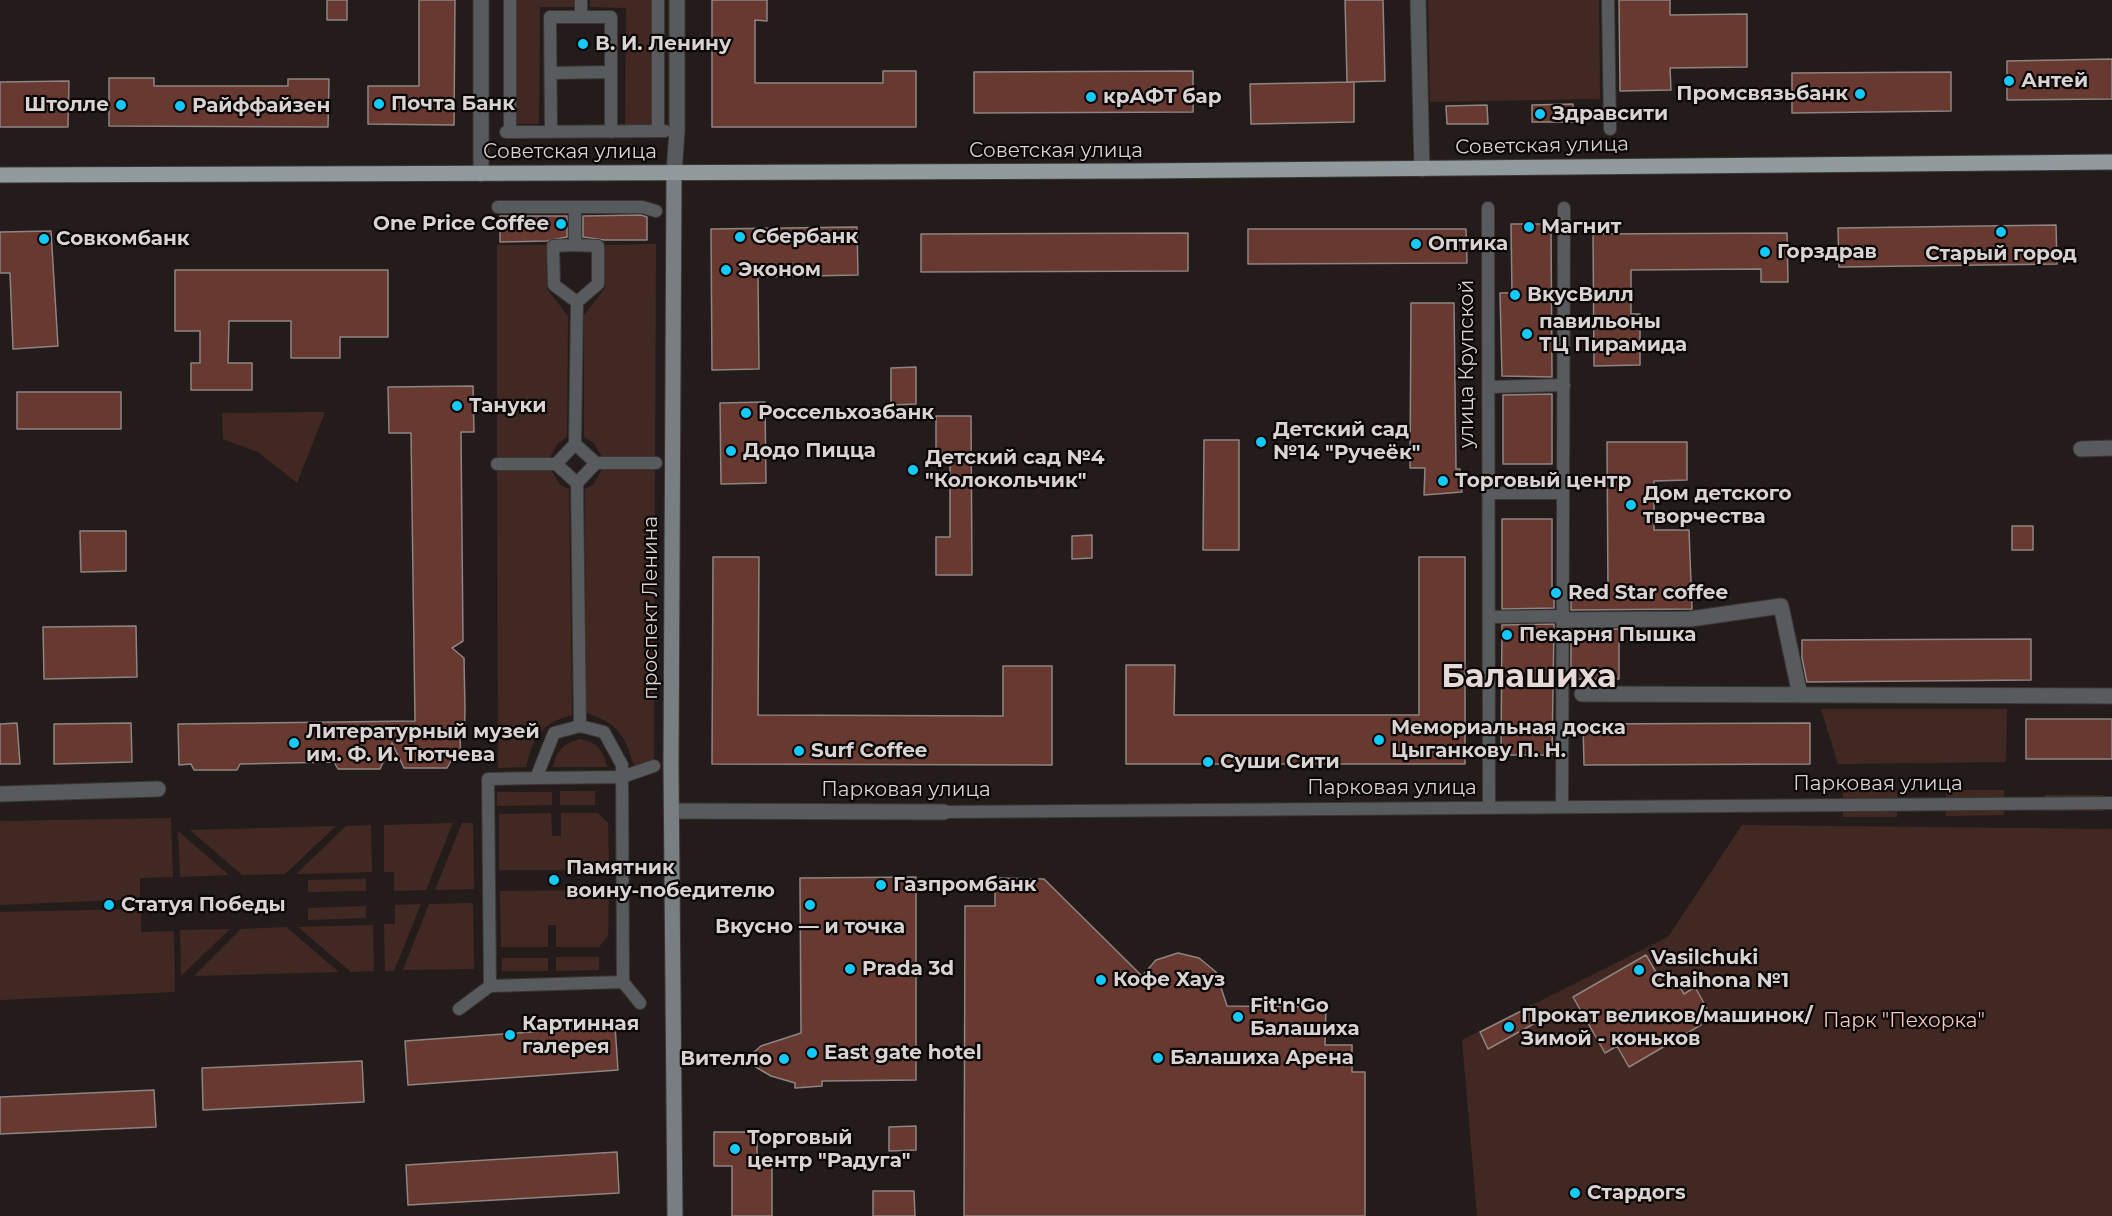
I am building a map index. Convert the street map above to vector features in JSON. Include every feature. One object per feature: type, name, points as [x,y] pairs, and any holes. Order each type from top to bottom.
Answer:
[{"type":"main road","name":"Советская улица","points":[[0,176],[1422,169],[2112,162]]},
{"type":"main road","name":"проспект Ленина","points":[[674,173],[672,811],[675,1216]]},
{"type":"street","points":[[481,0],[481,174]]},
{"type":"street","points":[[510,0],[510,135],[551,132],[654,134],[658,0]]},
{"type":"street","points":[[581,0],[581,17]]},
{"type":"street","name":"проспект Ленина","points":[[674,173],[677,131],[677,0]]},
{"type":"street","points":[[1418,0],[1422,169]]},
{"type":"street","points":[[1608,0],[1610,129]]},
{"type":"street","points":[[551,132],[550,17],[611,17],[611,132]]},
{"type":"street","points":[[551,73],[611,72]]},
{"type":"street","points":[[498,207],[642,207],[656,212]]},
{"type":"street","points":[[575,207],[575,246]]},
{"type":"street","name":"улица Крупской","points":[[1488,208],[1489,808]]},
{"type":"street","points":[[1562,807],[1564,208]]},
{"type":"street","points":[[553,246],[598,246],[598,285],[577,302],[554,285],[553,246]]},
{"type":"street","points":[[556,464],[575,444],[577,302]]},
{"type":"street","points":[[1489,387],[1564,386]]},
{"type":"street","points":[[575,444],[596,463],[656,463]]},
{"type":"street","points":[[2081,449],[2112,448]]},
{"type":"street","points":[[580,726],[577,483],[596,463]]},
{"type":"street","points":[[497,464],[556,464],[577,483]]},
{"type":"street","points":[[1489,493],[1563,493]]},
{"type":"street","points":[[1489,618],[1689,619],[1781,606],[1800,695]]},
{"type":"street","points":[[1563,694],[2112,696]]},
{"type":"street","points":[[536,778],[554,733],[580,726],[604,732],[622,765],[623,982],[640,1002]]},
{"type":"street","points":[[490,986],[488,779],[622,777],[654,766]]},
{"type":"street","points":[[0,794],[158,789]]},
{"type":"street","name":"Парковая улица","points":[[672,811],[944,812],[2112,803]]},
{"type":"street","points":[[459,1009],[490,986],[623,982]]},
{"type":"green space","points":[[513,0],[575,0],[575,7],[540,7],[539,124],[513,124]]},
{"type":"green space","points":[[590,0],[652,0],[651,125],[625,125],[626,8],[590,7]]},
{"type":"green space","points":[[1428,0],[1599,0],[1600,99],[1430,102]]},
{"type":"green space","points":[[656,244],[655,459],[603,459],[594,443],[584,437],[584,315],[605,288],[605,245]]},
{"type":"green space","points":[[497,245],[546,245],[547,289],[568,316],[567,437],[557,444],[549,459],[497,460]]},
{"type":"green space","points":[[325,412],[297,483],[258,452],[223,439],[222,413]]},
{"type":"green space","points":[[603,467],[655,467],[654,766],[634,766],[619,732],[606,721],[586,713],[585,489],[594,484]]},
{"type":"green space","points":[[497,468],[550,468],[560,485],[569,489],[572,715],[545,727],[532,747],[526,767],[498,768]]},
{"type":"green space","points":[[1821,709],[2007,709],[2006,762],[1838,764]]},
{"type":"green space","points":[[580,739],[598,748],[607,767],[553,767],[562,748]]},
{"type":"green space","points":[[1843,790],[1897,790],[1897,817],[1843,817]]},
{"type":"green space","points":[[1946,790],[2004,790],[2004,815],[1946,816]]},
{"type":"green space","points":[[560,791],[595,791],[595,805],[560,805]]},
{"type":"green space","points":[[497,792],[552,792],[552,805],[497,806]]},
{"type":"green space","points":[[2045,795],[2104,795],[2104,811],[2045,811]]},
{"type":"green space","points":[[551,813],[552,836],[561,836],[561,813],[598,813],[608,823],[609,870],[499,870],[499,814]]},
{"type":"green space","points":[[171,818],[173,877],[140,878],[140,899],[0,905],[0,821]]},
{"type":"green space","points":[[453,823],[426,890],[394,891],[394,872],[384,872],[384,825]]},
{"type":"green space","points":[[462,823],[473,823],[474,889],[435,890]]},
{"type":"green space","points":[[371,825],[372,872],[296,874],[346,826]]},
{"type":"green space","name":"Парк \"Пехорка\"","points":[[1742,825],[2112,829],[2112,1216],[1477,1216],[1462,1040],[1668,937]],"holes":[[[1646,955],[1660,979],[1671,972],[1684,994],[1695,987],[1710,1013],[1699,1020],[1701,1025],[1629,1067],[1617,1046],[1605,1053],[1573,997]],[[1538,1021],[1488,1049],[1480,1033],[1480,1032]]]},
{"type":"green space","points":[[336,826],[285,874],[242,875],[190,830]]},
{"type":"green space","points":[[178,831],[229,875],[180,877]]},
{"type":"green space","points":[[366,879],[366,891],[308,892],[308,880]]},
{"type":"green space","points":[[609,890],[608,936],[599,947],[556,947],[556,925],[548,925],[548,947],[501,947],[500,891]]},
{"type":"green space","points":[[473,903],[474,969],[403,970],[429,904]]},
{"type":"green space","points":[[421,904],[394,971],[385,971],[384,924],[395,924],[395,905]]},
{"type":"green space","points":[[366,906],[366,918],[308,920],[308,908]]},
{"type":"green space","points":[[141,909],[141,932],[174,931],[175,992],[0,1000],[0,912]]},
{"type":"green space","points":[[373,925],[374,971],[351,972],[298,927]]},
{"type":"green space","points":[[286,927],[339,972],[194,976],[241,929]]},
{"type":"green space","points":[[230,929],[181,976],[180,930]]},
{"type":"green space","points":[[556,957],[599,957],[599,970],[556,971]]},
{"type":"green space","points":[[502,958],[548,958],[548,971],[502,971]]},
{"type":"building","points":[[327,0],[347,0],[347,20],[327,20]]},
{"type":"building","points":[[419,0],[455,0],[454,125],[368,124],[368,86],[419,86]]},
{"type":"building","points":[[712,0],[767,0],[767,21],[755,20],[755,83],[883,83],[883,71],[916,71],[916,127],[712,127]]},
{"type":"building","points":[[1345,0],[1383,0],[1385,81],[1347,82]]},
{"type":"building","points":[[1619,0],[1670,0],[1670,15],[1747,14],[1747,67],[1670,68],[1671,90],[1620,91]]},
{"type":"building","points":[[2112,59],[2112,99],[2007,100],[2007,61]]},
{"type":"building","points":[[1193,71],[1193,112],[974,113],[974,72]]},
{"type":"building","points":[[1951,72],[1951,111],[1792,113],[1792,73]]},
{"type":"building","points":[[109,78],[154,78],[154,86],[288,86],[288,79],[329,79],[328,127],[109,126]]},
{"type":"building","points":[[69,81],[68,127],[0,127],[0,82]]},
{"type":"building","points":[[1354,82],[1354,122],[1251,124],[1250,84]]},
{"type":"building","points":[[1573,104],[1574,122],[1532,122],[1532,105]]},
{"type":"building","points":[[1487,105],[1488,124],[1447,124],[1446,106]]},
{"type":"building","points":[[641,215],[647,217],[647,240],[604,240],[583,237],[583,216]]},
{"type":"building","points":[[500,216],[567,216],[567,237],[547,241],[500,242]]},
{"type":"building","name":"павильоны ТЦ Пирамида","points":[[1511,224],[1551,224],[1552,377],[1502,376],[1500,293],[1512,293]]},
{"type":"building","points":[[2056,225],[2057,264],[1839,267],[1838,228]]},
{"type":"building","points":[[857,227],[858,275],[758,277],[759,369],[712,370],[711,229]]},
{"type":"building","points":[[1248,229],[1466,229],[1467,263],[1248,264]]},
{"type":"building","points":[[51,231],[58,346],[13,349],[10,273],[0,273],[0,232]]},
{"type":"building","points":[[1188,233],[1188,271],[921,272],[921,234]]},
{"type":"building","points":[[1787,233],[1788,282],[1761,282],[1761,269],[1631,270],[1631,314],[1640,314],[1640,365],[1594,366],[1593,234]]},
{"type":"building","points":[[175,270],[388,270],[388,337],[340,337],[340,358],[291,358],[291,321],[229,321],[228,363],[252,363],[252,390],[191,390],[191,363],[200,363],[200,331],[175,331]]},
{"type":"building","points":[[1411,303],[1454,303],[1456,469],[1460,469],[1462,492],[1424,495],[1425,468],[1410,468]]},
{"type":"building","points":[[916,367],[916,404],[891,405],[891,368]]},
{"type":"building","points":[[473,386],[474,432],[461,432],[463,641],[452,648],[464,658],[465,711],[464,737],[460,738],[461,760],[451,761],[447,768],[404,768],[392,743],[380,769],[338,769],[334,762],[240,764],[237,770],[194,770],[191,764],[179,765],[178,724],[415,721],[411,433],[389,433],[388,387]]},
{"type":"building","points":[[17,392],[121,392],[121,429],[17,429]]},
{"type":"building","name":"павильоны ТЦ Пирамида","points":[[1552,394],[1552,464],[1503,464],[1503,395]]},
{"type":"building","points":[[765,402],[766,483],[721,484],[720,403]]},
{"type":"building","points":[[936,416],[971,416],[972,575],[936,575],[936,537],[950,537],[950,456],[936,457]]},
{"type":"building","points":[[1204,440],[1239,440],[1239,550],[1203,550]]},
{"type":"building","name":"Дом детского творчества","points":[[1607,442],[1687,442],[1687,480],[1654,481],[1654,530],[1689,530],[1692,609],[1571,610],[1571,593],[1608,593]]},
{"type":"building","points":[[1502,519],[1552,519],[1554,608],[1502,609]]},
{"type":"building","points":[[2012,526],[2033,526],[2033,550],[2012,550]]},
{"type":"building","points":[[80,531],[126,531],[126,571],[81,572]]},
{"type":"building","points":[[1092,535],[1092,558],[1072,559],[1072,536]]},
{"type":"building","points":[[713,557],[759,557],[758,715],[1003,716],[1003,666],[1052,666],[1052,765],[712,764]]},
{"type":"building","points":[[1419,557],[1465,557],[1465,764],[1126,764],[1126,665],[1175,665],[1174,715],[1419,715]]},
{"type":"building","points":[[1554,624],[1552,755],[1501,755],[1502,625]]},
{"type":"building","points":[[136,626],[137,677],[44,679],[43,627]]},
{"type":"building","points":[[1619,629],[1619,679],[1571,679],[1571,630]]},
{"type":"building","points":[[2031,639],[2031,680],[1807,682],[1802,658],[1802,640]]},
{"type":"building","points":[[2026,719],[2112,719],[2112,759],[2026,759]]},
{"type":"building","points":[[17,723],[20,764],[0,764],[0,724]]},
{"type":"building","points":[[131,723],[132,762],[54,764],[54,724]]},
{"type":"building","points":[[1810,723],[1810,764],[1584,765],[1583,724]]},
{"type":"building","points":[[916,877],[916,1080],[822,1081],[822,1086],[795,1088],[795,1083],[771,1076],[754,1066],[753,1053],[761,1046],[801,1033],[800,878]]},
{"type":"building","name":"Балашиха Арена","points":[[995,878],[1044,879],[1142,976],[1156,960],[1178,953],[1199,958],[1216,972],[1227,1006],[1326,1007],[1325,1045],[1352,1045],[1352,1072],[1365,1072],[1365,1216],[964,1216],[965,906],[995,906]]},
{"type":"building","points":[[1646,955],[1660,979],[1671,972],[1684,994],[1695,987],[1710,1014],[1699,1020],[1701,1025],[1629,1067],[1617,1046],[1605,1053],[1573,997]]},
{"type":"building","name":"Прокат великов/машинок/ Зимой - коньков","points":[[1531,1006],[1539,1021],[1488,1049],[1480,1032]]},
{"type":"building","points":[[615,1026],[618,1070],[408,1085],[405,1041]]},
{"type":"building","points":[[362,1061],[364,1102],[203,1110],[202,1068]]},
{"type":"building","points":[[154,1090],[156,1127],[0,1134],[0,1097]]},
{"type":"building","points":[[916,1126],[916,1150],[889,1151],[889,1127]]},
{"type":"building","points":[[714,1132],[757,1132],[757,1166],[772,1166],[772,1216],[732,1216],[732,1166],[714,1166]]},
{"type":"building","points":[[617,1152],[619,1193],[408,1205],[406,1165]]},
{"type":"building","points":[[873,1191],[914,1191],[915,1216],[873,1216]]},
{"type":"place","name":"В. И. Ленину","points":[[583,44]]},
{"type":"place","name":"Антей","points":[[2009,81]]},
{"type":"place","name":"Промсвязьбанк","points":[[1860,94]]},
{"type":"place","name":"крАФТ бар","points":[[1091,97]]},
{"type":"place","name":"Почта Банк","points":[[379,104]]},
{"type":"place","name":"Штолле","points":[[121,105]]},
{"type":"place","name":"Райффайзен","points":[[180,106]]},
{"type":"place","name":"Здравсити","points":[[1540,114]]},
{"type":"place","name":"One Price Coffee","points":[[561,224]]},
{"type":"place","name":"Магнит","points":[[1529,227]]},
{"type":"place","name":"Старый город","points":[[2001,232]]},
{"type":"place","name":"Сбербанк","points":[[740,237]]},
{"type":"place","name":"Совкомбанк","points":[[44,239]]},
{"type":"place","name":"Оптика","points":[[1416,244]]},
{"type":"place","name":"Горздрав","points":[[1765,252]]},
{"type":"place","name":"Эконом","points":[[726,270]]},
{"type":"place","name":"ВкусВилл","points":[[1515,295]]},
{"type":"place","name":"павильоны ТЦ Пирамида","points":[[1527,334]]},
{"type":"place","name":"Тануки","points":[[457,406]]},
{"type":"place","name":"Россельхозбанк","points":[[746,413]]},
{"type":"place","name":"Детский сад №14 \"Ручеёк\"","points":[[1261,442]]},
{"type":"place","name":"Додо Пицца","points":[[731,451]]},
{"type":"place","name":"Детский сад №4 \"Колокольчик\"","points":[[913,470]]},
{"type":"place","name":"Торговый центр","points":[[1443,481]]},
{"type":"place","name":"Дом детского творчества","points":[[1631,505]]},
{"type":"place","name":"Red Star coffee","points":[[1556,593]]},
{"type":"place","name":"Пекарня Пышка","points":[[1507,635]]},
{"type":"place","name":"Мемориальная доска Цыганкову П. Н.","points":[[1379,740]]},
{"type":"place","name":"Литературный музей им. Ф. И. Тютчева","points":[[294,743]]},
{"type":"place","name":"Surf Coffee","points":[[799,751]]},
{"type":"place","name":"Суши Сити","points":[[1208,762]]},
{"type":"place","name":"Памятник воину-победителю","points":[[554,880]]},
{"type":"place","name":"Газпромбанк","points":[[881,885]]},
{"type":"place","name":"Статуя Победы","points":[[109,905]]},
{"type":"place","name":"Вкусно — и точка","points":[[810,905]]},
{"type":"place","name":"Prada 3d","points":[[850,969]]},
{"type":"place","name":"Vasilchuki Chaihona №1","points":[[1639,970]]},
{"type":"place","name":"Кофе Хауз","points":[[1101,980]]},
{"type":"place","name":"Fit'n'Go Балашиха","points":[[1238,1017]]},
{"type":"place","name":"Прокат великов/машинок/ Зимой - коньков","points":[[1509,1027]]},
{"type":"place","name":"Картинная галерея","points":[[510,1035]]},
{"type":"place","name":"East gate hotel","points":[[812,1053]]},
{"type":"place","name":"Балашиха Арена","points":[[1158,1058]]},
{"type":"place","name":"Вителло","points":[[784,1059]]},
{"type":"place","name":"Торговый центр \"Радуга\"","points":[[735,1149]]},
{"type":"place","name":"Стардогs","points":[[1575,1193]]},
{"type":"district","name":"Балашиха","points":[[1529,678]]}]
